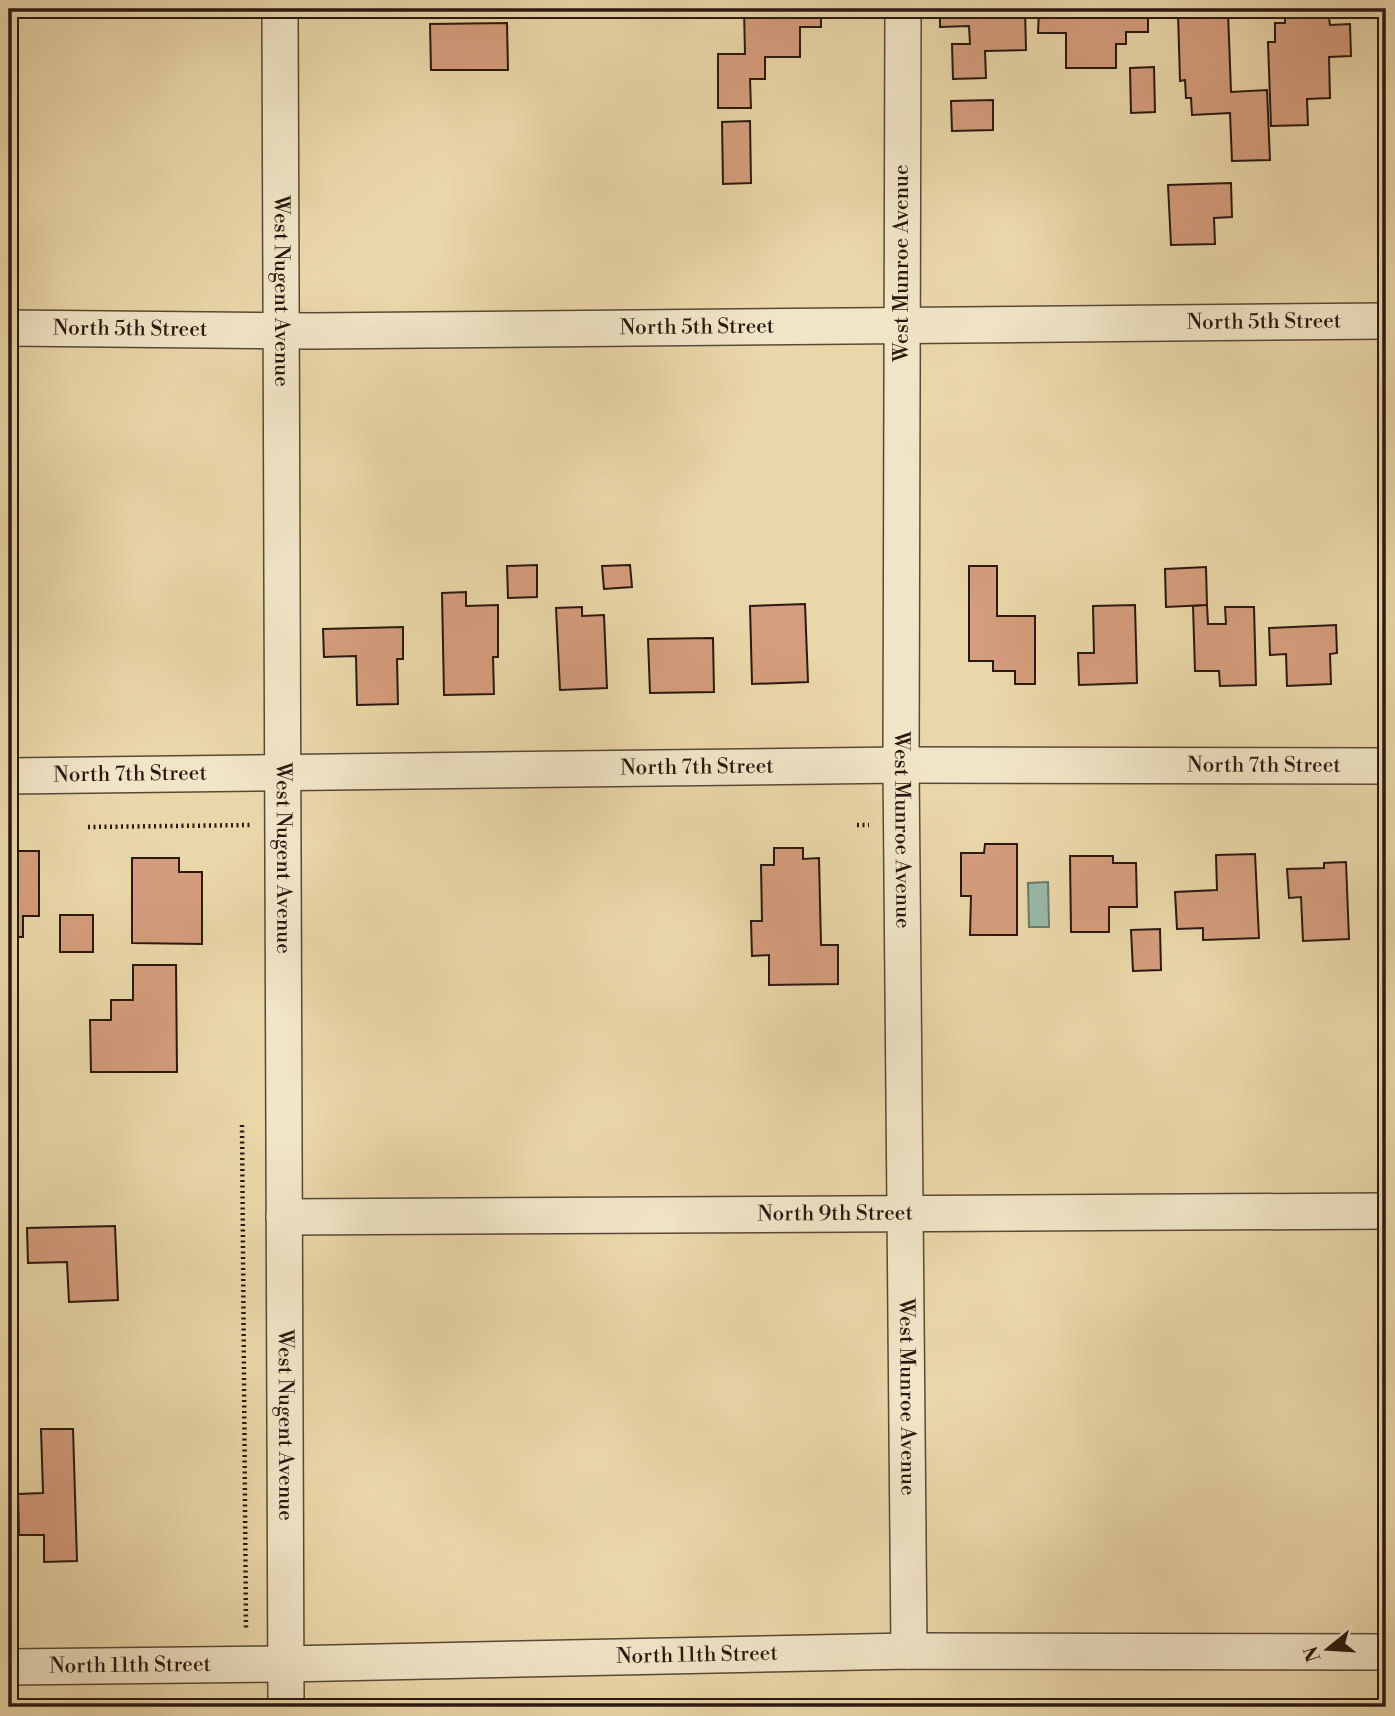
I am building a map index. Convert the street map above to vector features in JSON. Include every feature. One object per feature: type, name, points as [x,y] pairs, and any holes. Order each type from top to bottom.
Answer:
[{"type":"street","name":"West Nugent Avenue","points":[[280,9],[286,1707]]},
{"type":"street","name":"West Munroe Avenue","points":[[903,9],[901,765],[909,1650]]},
{"type":"street","name":"North 5th Street","points":[[9,328],[280,331],[1386,321]]},
{"type":"street","name":"North 7th Street","points":[[9,776],[901,765],[1386,766]]},
{"type":"street","name":"North 9th Street","points":[[284,1217],[1386,1211]]},
{"type":"street","name":"North 11th Street","points":[[9,1667],[285,1664],[909,1650],[1386,1652]]},
{"type":"path","points":[[88,827],[242,825]]},
{"type":"path","points":[[242,1125],[246,1632]]},
{"type":"path","points":[[247,1696],[247,1707]]},
{"type":"shaded area","points":[[1048,882],[1049,927],[1029,927],[1028,883]]},
{"type":"building","points":[[744,9],[821,9],[821,27],[800,27],[800,57],[765,57],[765,79],[750,79],[751,108],[718,108],[718,54],[745,54]]},
{"type":"building","points":[[940,9],[1025,9],[1026,50],[985,51],[986,78],[953,79],[952,44],[970,44],[969,26],[940,27]]},
{"type":"building","points":[[1039,9],[1148,9],[1148,32],[1126,32],[1126,44],[1116,44],[1116,68],[1066,68],[1066,33],[1038,33]]},
{"type":"building","points":[[1285,9],[1318,9],[1318,18],[1329,18],[1330,25],[1350,24],[1351,56],[1329,57],[1330,98],[1307,99],[1308,125],[1271,126],[1268,42],[1275,42],[1275,23],[1285,23]]},
{"type":"building","points":[[1228,12],[1231,92],[1267,90],[1270,160],[1232,161],[1230,113],[1192,115],[1191,98],[1186,98],[1185,80],[1180,81],[1178,13]]},
{"type":"building","points":[[507,23],[508,70],[431,70],[430,24]]},
{"type":"building","points":[[1154,67],[1155,112],[1131,113],[1130,68]]},
{"type":"building","points":[[993,100],[993,130],[952,131],[951,101]]},
{"type":"building","points":[[750,121],[751,183],[723,184],[722,122]]},
{"type":"building","points":[[1231,183],[1232,217],[1214,218],[1215,244],[1171,245],[1168,185]]},
{"type":"building","points":[[537,565],[537,597],[508,598],[507,566]]},
{"type":"building","points":[[630,565],[632,587],[604,589],[602,566]]},
{"type":"building","points":[[969,566],[997,566],[997,616],[1035,616],[1035,684],[1015,684],[1015,671],[993,671],[993,661],[969,661]]},
{"type":"building","points":[[1206,567],[1207,605],[1166,607],[1165,569]]},
{"type":"building","points":[[466,592],[466,606],[498,605],[498,657],[493,657],[494,694],[444,695],[442,593]]},
{"type":"building","points":[[805,604],[808,682],[752,684],[750,606]]},
{"type":"building","points":[[1135,605],[1137,683],[1079,685],[1078,653],[1094,653],[1093,606]]},
{"type":"building","points":[[1207,605],[1208,624],[1226,624],[1225,607],[1254,607],[1256,685],[1220,686],[1219,671],[1195,671],[1193,606]]},
{"type":"building","points":[[582,607],[582,616],[604,615],[607,688],[560,690],[556,608]]},
{"type":"building","points":[[1336,625],[1337,653],[1330,654],[1331,684],[1287,686],[1286,654],[1270,655],[1269,628]]},
{"type":"building","points":[[403,627],[403,659],[397,659],[398,704],[357,705],[356,656],[324,657],[323,629]]},
{"type":"building","points":[[713,638],[714,692],[650,693],[648,639]]},
{"type":"building","points":[[985,844],[1017,844],[1017,935],[970,935],[971,896],[961,896],[961,853],[984,853]]},
{"type":"building","points":[[774,848],[803,848],[803,859],[819,858],[821,945],[838,945],[838,984],[769,985],[769,955],[752,956],[751,921],[762,921],[761,865],[774,865]]},
{"type":"building","points":[[9,851],[39,851],[39,916],[23,916],[23,937],[9,937]]},
{"type":"building","points":[[1255,854],[1259,938],[1203,940],[1203,928],[1177,929],[1175,892],[1217,890],[1216,855]]},
{"type":"building","points":[[1070,856],[1113,856],[1113,863],[1136,863],[1137,907],[1109,907],[1109,932],[1071,932]]},
{"type":"building","points":[[132,858],[179,858],[179,872],[202,872],[202,944],[132,943]]},
{"type":"building","points":[[1346,862],[1349,939],[1303,941],[1301,897],[1289,898],[1287,869],[1324,868],[1324,863]]},
{"type":"building","points":[[60,915],[93,915],[93,952],[60,952]]},
{"type":"building","points":[[1160,929],[1161,970],[1133,971],[1131,930]]},
{"type":"building","points":[[133,965],[176,965],[177,1072],[91,1072],[90,1020],[111,1020],[111,1000],[133,1000]]},
{"type":"building","points":[[115,1226],[118,1300],[69,1302],[67,1262],[28,1263],[27,1228]]},
{"type":"building","points":[[41,1429],[73,1429],[77,1561],[44,1562],[44,1535],[19,1535],[18,1494],[43,1493]]}]
